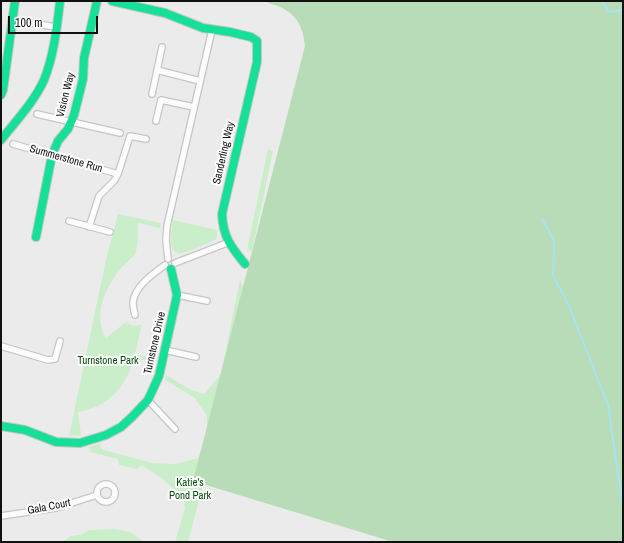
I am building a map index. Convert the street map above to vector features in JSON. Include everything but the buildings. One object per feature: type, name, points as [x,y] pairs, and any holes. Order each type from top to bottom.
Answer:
[{"type":"street","points":[[1,95],[3,90],[15,1]]},
{"type":"street","points":[[1,140],[37,92],[47,72],[60,1]]},
{"type":"street","name":"Vision Way","points":[[36,237],[50,174],[52,155],[58,142],[72,122],[83,79],[84,58],[97,1]]},
{"type":"street","points":[[112,1],[165,13],[212,30],[167,226],[166,240],[168,259],[166,261],[170,266]]},
{"type":"street","points":[[12,20],[56,27]]},
{"type":"street","name":"Sanderling Way","points":[[212,30],[230,32],[251,37],[256,41],[258,48],[257,62],[222,214],[222,223],[227,243],[245,264]]},
{"type":"street","points":[[152,94],[162,47]]},
{"type":"street","points":[[157,70],[200,81]]},
{"type":"street","points":[[156,121],[161,100],[194,108]]},
{"type":"street","points":[[37,114],[120,133]]},
{"type":"street","points":[[89,227],[99,196],[114,181],[118,174],[130,136],[146,139]]},
{"type":"street","name":"Summerstone Run","points":[[14,144],[118,174]]},
{"type":"street","points":[[69,221],[110,232]]},
{"type":"street","points":[[135,315],[133,302],[140,288],[147,279],[170,266],[227,243]]},
{"type":"street","name":"Turnstone Drive","points":[[1,426],[25,430],[56,442],[80,443],[106,435],[121,427],[132,417],[148,400],[159,376],[177,295],[170,266]]},
{"type":"street","points":[[177,295],[207,301]]},
{"type":"street","points":[[1,346],[48,360],[55,359],[60,341]]},
{"type":"street","points":[[165,350],[196,357]]},
{"type":"street","points":[[148,400],[175,429]]},
{"type":"street","name":"Gala Court","points":[[1,516],[56,508],[97,495]]},
{"type":"green space","points":[[265,1],[623,1],[623,542],[393,542],[193,481],[305,46],[303,33],[295,18],[286,10]]},
{"type":"green space","points":[[268,149],[273,151],[252,251],[247,250]]},
{"type":"green space","name":"Turnstone Park","points":[[118,214],[161,223],[160,228],[138,223],[135,254],[122,267],[106,292],[101,310],[100,320],[102,329],[106,338],[126,322],[133,326],[142,324],[135,354],[156,358],[155,363],[134,358],[126,379],[114,394],[99,405],[78,412],[81,435],[69,436],[107,255]]},
{"type":"green space","points":[[173,220],[217,230],[217,238],[186,252],[179,253],[174,251],[171,245]]},
{"type":"green space","name":"Katie's Pond Park","points":[[240,280],[244,289],[204,481],[188,542],[175,542],[185,508],[183,498],[163,479],[142,465],[137,469],[119,465],[118,459],[91,452],[89,447],[102,443],[100,446],[103,450],[153,463],[175,464],[198,458],[207,437],[207,416],[195,398],[165,380],[166,375],[189,389],[204,394],[221,374]]},
{"type":"green space","points":[[115,529],[130,532],[144,542],[63,542],[70,536],[80,535],[89,530]]},
{"type":"waterway","points":[[602,1],[609,12],[623,10]]},
{"type":"waterway","points":[[543,220],[554,241],[553,275],[569,306],[608,405],[623,508]]},
{"type":"traffic: fast","points":[[1,95],[3,90],[15,1]]},
{"type":"traffic: fast","points":[[1,140],[30,104],[44,80],[53,51],[60,1]]},
{"type":"traffic: fast","points":[[36,237],[52,155],[58,141],[68,129],[74,115],[83,79],[84,58],[97,1]]},
{"type":"traffic: fast","points":[[112,1],[165,13],[203,28],[251,37],[257,41],[257,62],[222,214],[226,235],[245,264]]},
{"type":"traffic: fast","points":[[1,426],[25,430],[56,442],[80,443],[106,435],[121,427],[132,417],[148,400],[159,376],[177,295],[171,269]]}]
